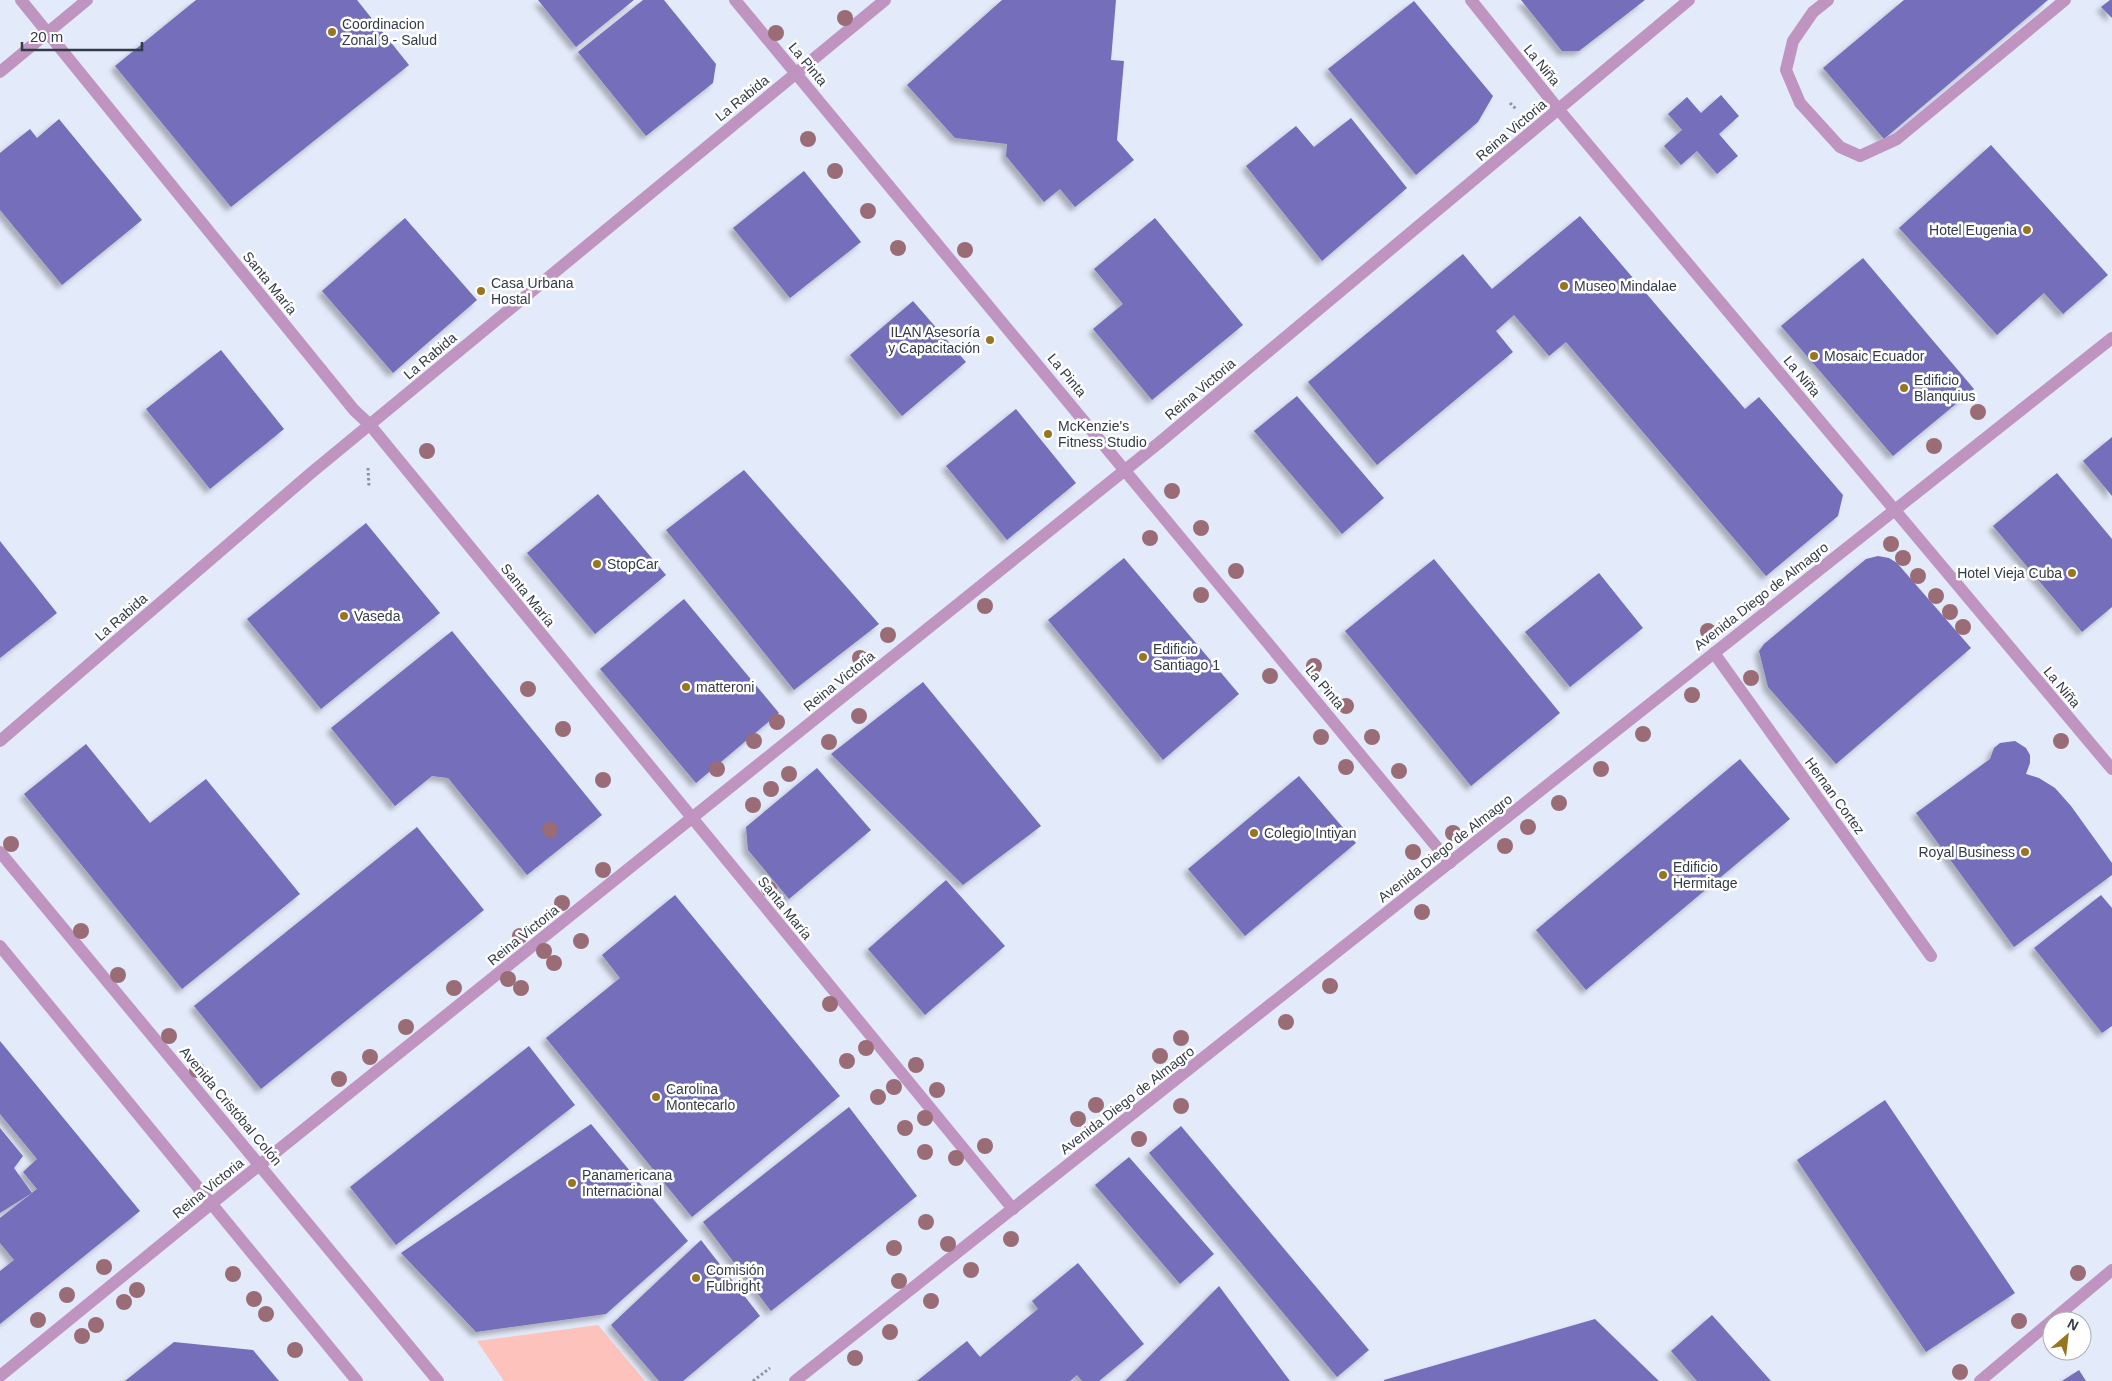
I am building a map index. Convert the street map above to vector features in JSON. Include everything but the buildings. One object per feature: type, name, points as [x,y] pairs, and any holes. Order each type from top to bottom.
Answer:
[{"type":"street","name":"Santa María","points":[[21,0],[348,403],[370,425],[1013,1209]]},
{"type":"street","points":[[0,72],[87,0]]},
{"type":"street","name":"La Pinta","points":[[735,0],[1450,863]]},
{"type":"street","name":"La Rabida","points":[[0,741],[370,425],[885,0]]},
{"type":"street","name":"La Niña","points":[[1471,0],[1559,110],[2112,769]]},
{"type":"street","name":"Reina Victoria","points":[[0,1376],[211,1204],[1126,470],[1689,0]]},
{"type":"street","points":[[1828,0],[1812,12],[1793,41],[1786,70],[1800,103],[1840,147],[1860,156],[1897,139],[2065,0]]},
{"type":"street","name":"Avenida Diego de Almagro","points":[[795,1381],[2112,338]]},
{"type":"street","name":"Hernan Cortez","points":[[1714,653],[1931,956]]},
{"type":"street","name":"Avenida Cristóbal Colón","points":[[0,852],[438,1381]]},
{"type":"street","points":[[0,946],[357,1381]]},
{"type":"street","points":[[1980,1381],[2112,1270]]},
{"type":"shaded area","points":[[598,1325],[645,1381],[504,1381],[477,1341]]},
{"type":"place","name":"Coordinacion Zonal 9 - Salud","points":[[332,32]]},
{"type":"place","name":"Hotel Eugenia","points":[[2027,230]]},
{"type":"place","name":"Museo Mindalae","points":[[1564,286]]},
{"type":"place","name":"Casa Urbana Hostal","points":[[481,291]]},
{"type":"place","name":"ILAN Asesoría y Capacitación","points":[[990,340]]},
{"type":"place","name":"Mosaic Ecuador","points":[[1814,356]]},
{"type":"place","name":"Edificio Blanquius","points":[[1904,388]]},
{"type":"place","name":"McKenzie's Fitness Studio","points":[[1048,434]]},
{"type":"place","name":"StopCar","points":[[597,564]]},
{"type":"place","name":"Hotel Vieja Cuba","points":[[2072,573]]},
{"type":"place","name":"Vaseda","points":[[344,616]]},
{"type":"place","name":"Edificio Santiago 1","points":[[1143,657]]},
{"type":"place","name":"matteroni","points":[[686,687]]},
{"type":"place","name":"Colegio Intiyan","points":[[1254,833]]},
{"type":"place","name":"Royal Business","points":[[2025,852]]},
{"type":"place","name":"Edificio Hermitage","points":[[1663,875]]},
{"type":"place","name":"Carolina Montecarlo","points":[[656,1097]]},
{"type":"place","name":"Panamericana Internacional","points":[[572,1183]]},
{"type":"place","name":"Comisión Fulbright","points":[[696,1278]]}]
